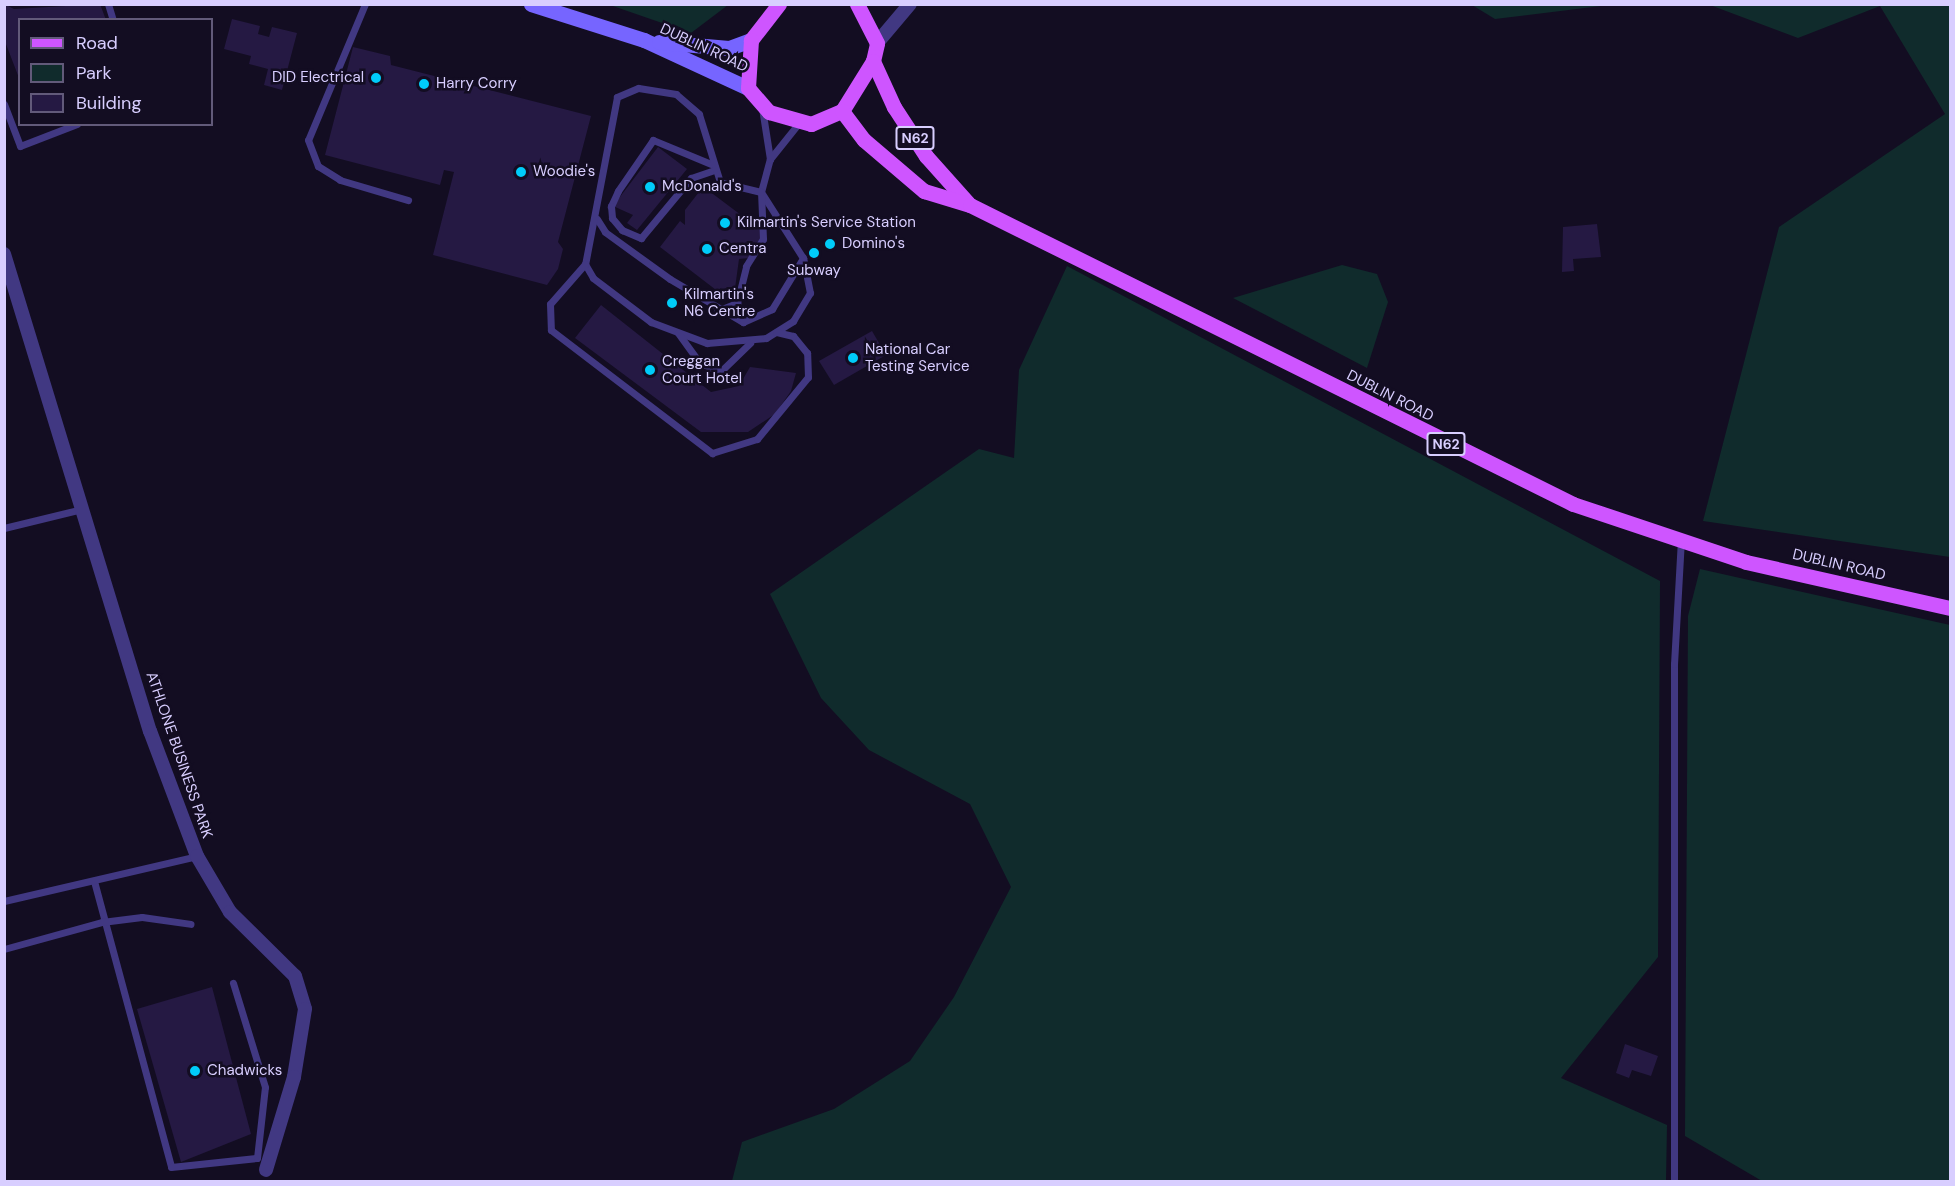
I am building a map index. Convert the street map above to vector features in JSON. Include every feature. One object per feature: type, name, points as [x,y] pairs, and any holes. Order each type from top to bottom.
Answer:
[{"type":"main road","name":"DUBLIN ROAD","points":[[531,4],[644,40],[748,88]]},
{"type":"main road","points":[[760,4],[748,88],[761,106],[798,124],[823,122],[842,111],[873,61],[878,44],[857,4]]},
{"type":"main road","points":[[755,34],[779,4]]},
{"type":"main road","name":"DUBLIN ROAD","points":[[644,40],[729,48],[755,34]]},
{"type":"main road","name":"DUBLIN ROAD","points":[[873,61],[894,107],[926,156],[970,205]]},
{"type":"main road","name":"DUBLIN ROAD","points":[[842,111],[864,140],[924,191],[970,205],[1413,429],[1573,504],[1746,562],[1950,608]]},
{"type":"street","points":[[878,44],[910,4]]},
{"type":"street","name":"ATHLONE BUSINESS PARK","points":[[4,254],[150,731],[197,856],[230,912],[295,976],[305,1009],[294,1077],[265,1176]]},
{"type":"lane","points":[[365,4],[308,140],[318,166],[340,180],[408,200]]},
{"type":"lane","points":[[585,264],[593,278],[651,322],[707,343],[752,341],[776,332],[793,321],[810,293],[803,258],[761,192],[720,182],[712,167],[711,142],[699,114],[676,94],[638,88],[617,97],[597,219],[585,264],[550,304],[551,330],[712,453],[757,439],[808,377],[807,353],[793,336],[776,332]]},
{"type":"lane","points":[[4,105],[20,146],[72,126]]},
{"type":"lane","points":[[761,106],[770,159]]},
{"type":"lane","points":[[717,311],[737,303],[746,266],[763,239],[761,192],[770,159],[798,124]]},
{"type":"lane","points":[[653,140],[712,167],[691,178],[641,238],[628,234],[612,218],[610,206],[626,176],[653,140]]},
{"type":"lane","points":[[597,219],[605,232],[717,311],[743,322],[762,317],[791,284],[803,258]]},
{"type":"lane","points":[[678,333],[699,362],[720,372],[752,341]]},
{"type":"lane","points":[[4,528],[82,509]]},
{"type":"lane","points":[[1674,1182],[1674,664],[1681,540]]},
{"type":"lane","points":[[4,901],[197,856]]},
{"type":"lane","points":[[94,881],[102,922],[171,1167],[257,1158],[265,1087],[233,982]]},
{"type":"lane","points":[[4,950],[102,922],[141,917],[191,924]]},
{"type":"green space","points":[[610,5],[728,5],[691,33]]},
{"type":"green space","points":[[1472,5],[1609,5],[1495,19]]},
{"type":"green space","points":[[1710,5],[1950,5],[1950,557],[1703,521],[1779,227],[1945,114],[1880,6],[1798,38]]},
{"type":"green space","points":[[1342,265],[1377,274],[1388,302],[1367,368],[1233,298]]},
{"type":"green space","points":[[1067,266],[1660,581],[1658,957],[1561,1078],[1667,1125],[1666,1181],[732,1181],[742,1142],[834,1109],[910,1061],[954,997],[1011,887],[970,804],[869,750],[821,698],[770,594],[979,449],[1014,458],[1019,370]]},
{"type":"green space","points":[[1700,569],[1950,625],[1950,1181],[1762,1181],[1685,1136],[1688,616]]},
{"type":"building","points":[[4,4],[14,9],[100,4],[105,18],[18,18],[18,75],[4,39]]},
{"type":"building","points":[[232,19],[260,26],[258,34],[269,37],[272,27],[297,33],[282,90],[264,85],[268,69],[249,64],[251,56],[224,49]]},
{"type":"building","points":[[353,47],[390,56],[391,65],[591,116],[558,242],[563,249],[558,269],[547,285],[433,255],[454,172],[444,170],[440,185],[325,155]]},
{"type":"building","name":"McDonald's","points":[[658,147],[687,169],[637,230],[627,223],[633,215],[613,206]]},
{"type":"building","points":[[709,191],[761,230],[762,241],[749,258],[739,259],[733,303],[660,247],[680,221],[685,225],[685,210],[699,192]]},
{"type":"building","points":[[1597,224],[1601,257],[1573,259],[1574,271],[1562,272],[1563,227]]},
{"type":"building","name":"Creggan Court Hotel","points":[[601,305],[711,392],[739,386],[750,367],[796,373],[791,391],[775,414],[748,432],[701,432],[575,338]]},
{"type":"building","name":"National Car Testing Service","points":[[872,331],[886,355],[834,385],[819,361]]},
{"type":"building","name":"Chadwicks","points":[[212,987],[251,1134],[181,1162],[137,1009]]},
{"type":"building","points":[[1625,1044],[1658,1056],[1651,1076],[1632,1070],[1629,1078],[1616,1073]]},
{"type":"place","name":"DID Electrical","points":[[376,78]]},
{"type":"place","name":"Harry Corry","points":[[424,84]]},
{"type":"place","name":"Woodie's","points":[[521,172]]},
{"type":"place","name":"McDonald's","points":[[650,187]]},
{"type":"place","name":"Kilmartin's Service Station","points":[[725,223]]},
{"type":"place","name":"Domino's","points":[[830,244]]},
{"type":"place","name":"Centra","points":[[707,249]]},
{"type":"place","name":"Subway","points":[[814,253]]},
{"type":"place","name":"Kilmartin's N6 Centre","points":[[672,303]]},
{"type":"place","name":"National Car Testing Service","points":[[853,358]]},
{"type":"place","name":"Creggan Court Hotel","points":[[650,370]]},
{"type":"place","name":"Chadwicks","points":[[195,1071]]}]
